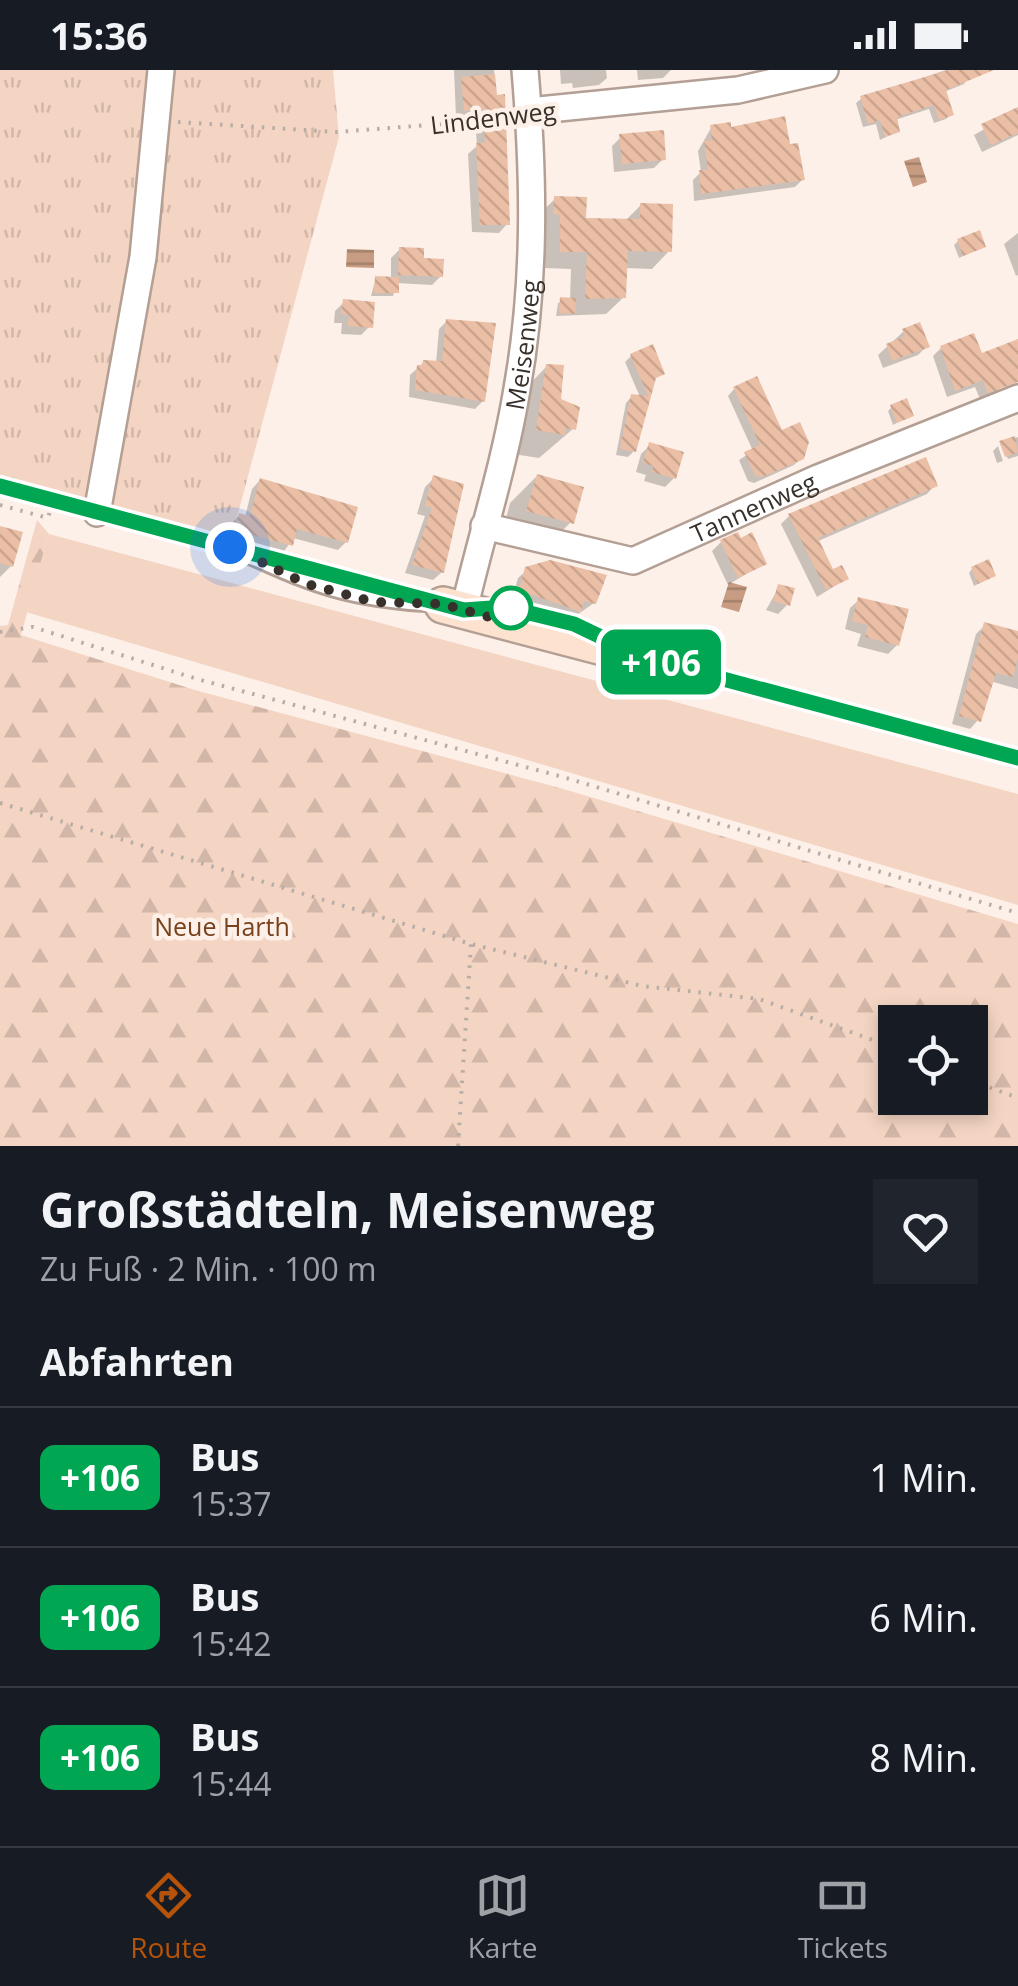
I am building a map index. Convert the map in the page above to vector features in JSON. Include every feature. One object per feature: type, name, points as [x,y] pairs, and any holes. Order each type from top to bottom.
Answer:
[{"type":"main road","points":[[453,608],[645,658]]},
{"type":"street","points":[[97,513],[131,337],[161,70]]},
{"type":"street","name":"Meisenweg","points":[[453,608],[484,526],[517,390],[529,297],[533,204],[525,70]]},
{"type":"street","name":"Lindenweg","points":[[529,111],[738,90],[825,70]]},
{"type":"street","name":"Tannenweg","points":[[484,526],[634,561],[818,478],[1018,398]]},
{"type":"lane","points":[[230,547],[307,584],[374,602],[453,608]]},
{"type":"path","name":"Lindenweg","points":[[158,121],[337,132],[520,118],[529,111]]},
{"type":"path","points":[[0,505],[48,518],[53,501]]},
{"type":"path","points":[[0,632],[32,627],[198,680],[563,777],[1018,912]]},
{"type":"path","points":[[0,803],[471,944],[642,986],[759,999],[878,1042]]},
{"type":"path","points":[[458,1146],[471,944]]},
{"type":"path","points":[[988,1087],[1018,1098]]},
{"type":"green space","points":[[0,70],[333,70],[339,137],[229,547],[0,486]]},
{"type":"green space","name":"Neue Harth","points":[[37,520],[49,534],[21,635],[195,690],[560,788],[1018,924],[1018,1146],[0,1146],[0,626],[8,625]]},
{"type":"green space","points":[[49,534],[1018,794],[1018,905],[26,612]]},
{"type":"shaded area","points":[[919,157],[927,182],[913,187],[904,161]]},
{"type":"shaded area","points":[[347,249],[374,250],[374,268],[346,267]]},
{"type":"shaded area","points":[[729,582],[747,587],[739,612],[721,607]]},
{"type":"building","points":[[949,70],[994,70],[946,90],[954,115],[939,120],[934,105],[897,117],[900,132],[885,137],[880,120],[868,124],[860,96]]},
{"type":"building","points":[[495,74],[497,95],[505,94],[510,225],[480,225],[476,143],[485,143],[483,109],[464,111],[461,77]]},
{"type":"building","points":[[1018,107],[1018,133],[991,145],[981,124]]},
{"type":"building","points":[[785,116],[790,144],[798,143],[805,180],[701,194],[699,170],[708,170],[704,141],[712,140],[710,125],[731,122],[731,127]]},
{"type":"building","points":[[664,130],[666,160],[622,164],[619,134]]},
{"type":"building","points":[[554,196],[587,197],[586,218],[640,219],[640,203],[673,204],[672,252],[628,251],[626,298],[585,299],[587,252],[560,252],[560,215],[553,214]]},
{"type":"building","points":[[980,230],[986,247],[963,256],[957,239]]},
{"type":"building","points":[[399,247],[424,248],[424,258],[444,259],[443,277],[398,275]]},
{"type":"building","points":[[375,276],[399,277],[399,293],[374,293]]},
{"type":"building","points":[[560,297],[576,298],[575,314],[559,313]]},
{"type":"building","points":[[343,299],[375,302],[373,328],[348,326],[349,315],[341,314]]},
{"type":"building","points":[[446,319],[496,323],[485,402],[415,390],[417,365],[422,365],[423,360],[442,361]]},
{"type":"building","points":[[920,322],[930,347],[892,361],[886,344],[905,336],[902,329]]},
{"type":"building","points":[[974,333],[982,353],[1018,339],[1018,382],[988,393],[983,380],[955,391],[940,346]]},
{"type":"building","points":[[653,344],[665,374],[656,378],[636,452],[620,449],[631,394],[648,396],[630,354]]},
{"type":"building","points":[[546,364],[564,365],[561,399],[580,407],[576,430],[566,428],[565,435],[536,430]]},
{"type":"building","points":[[757,376],[782,430],[800,422],[809,442],[804,459],[762,477],[755,475],[744,452],[760,445],[733,387]]},
{"type":"building","points":[[907,398],[914,416],[897,423],[890,405]]},
{"type":"building","points":[[1015,436],[1018,452],[1005,457],[999,441]]},
{"type":"building","points":[[649,442],[684,452],[676,479],[652,472],[653,466],[643,463]]},
{"type":"building","points":[[926,457],[938,486],[818,538],[833,569],[842,565],[849,579],[826,590],[788,514]]},
{"type":"building","points":[[537,474],[584,487],[574,524],[526,511]]},
{"type":"building","points":[[433,475],[464,484],[444,573],[412,565],[432,508],[425,506]]},
{"type":"building","points":[[260,478],[358,507],[348,543],[297,529],[293,546],[234,530],[239,513],[250,516]]},
{"type":"building","points":[[0,526],[23,532],[13,567],[0,563]]},
{"type":"building","points":[[738,532],[741,538],[752,532],[767,564],[738,578],[720,540]]},
{"type":"building","points":[[989,559],[996,576],[978,584],[971,567]]},
{"type":"building","points":[[550,560],[607,575],[596,604],[584,601],[581,612],[519,590],[525,567]]},
{"type":"building","points":[[778,584],[795,588],[790,606],[773,601]]},
{"type":"building","points":[[858,597],[909,609],[899,646],[865,637],[868,625],[852,621]]},
{"type":"building","points":[[984,622],[1018,631],[1018,657],[1013,677],[996,673],[981,722],[959,716]]},
{"type":"bus line","name":"+106","points":[[0,486],[464,610],[505,607],[574,624],[645,658],[1018,758]]},
{"type":"route","points":[[230,547],[307,584],[374,602],[442,604],[500,620],[511,608]]}]
